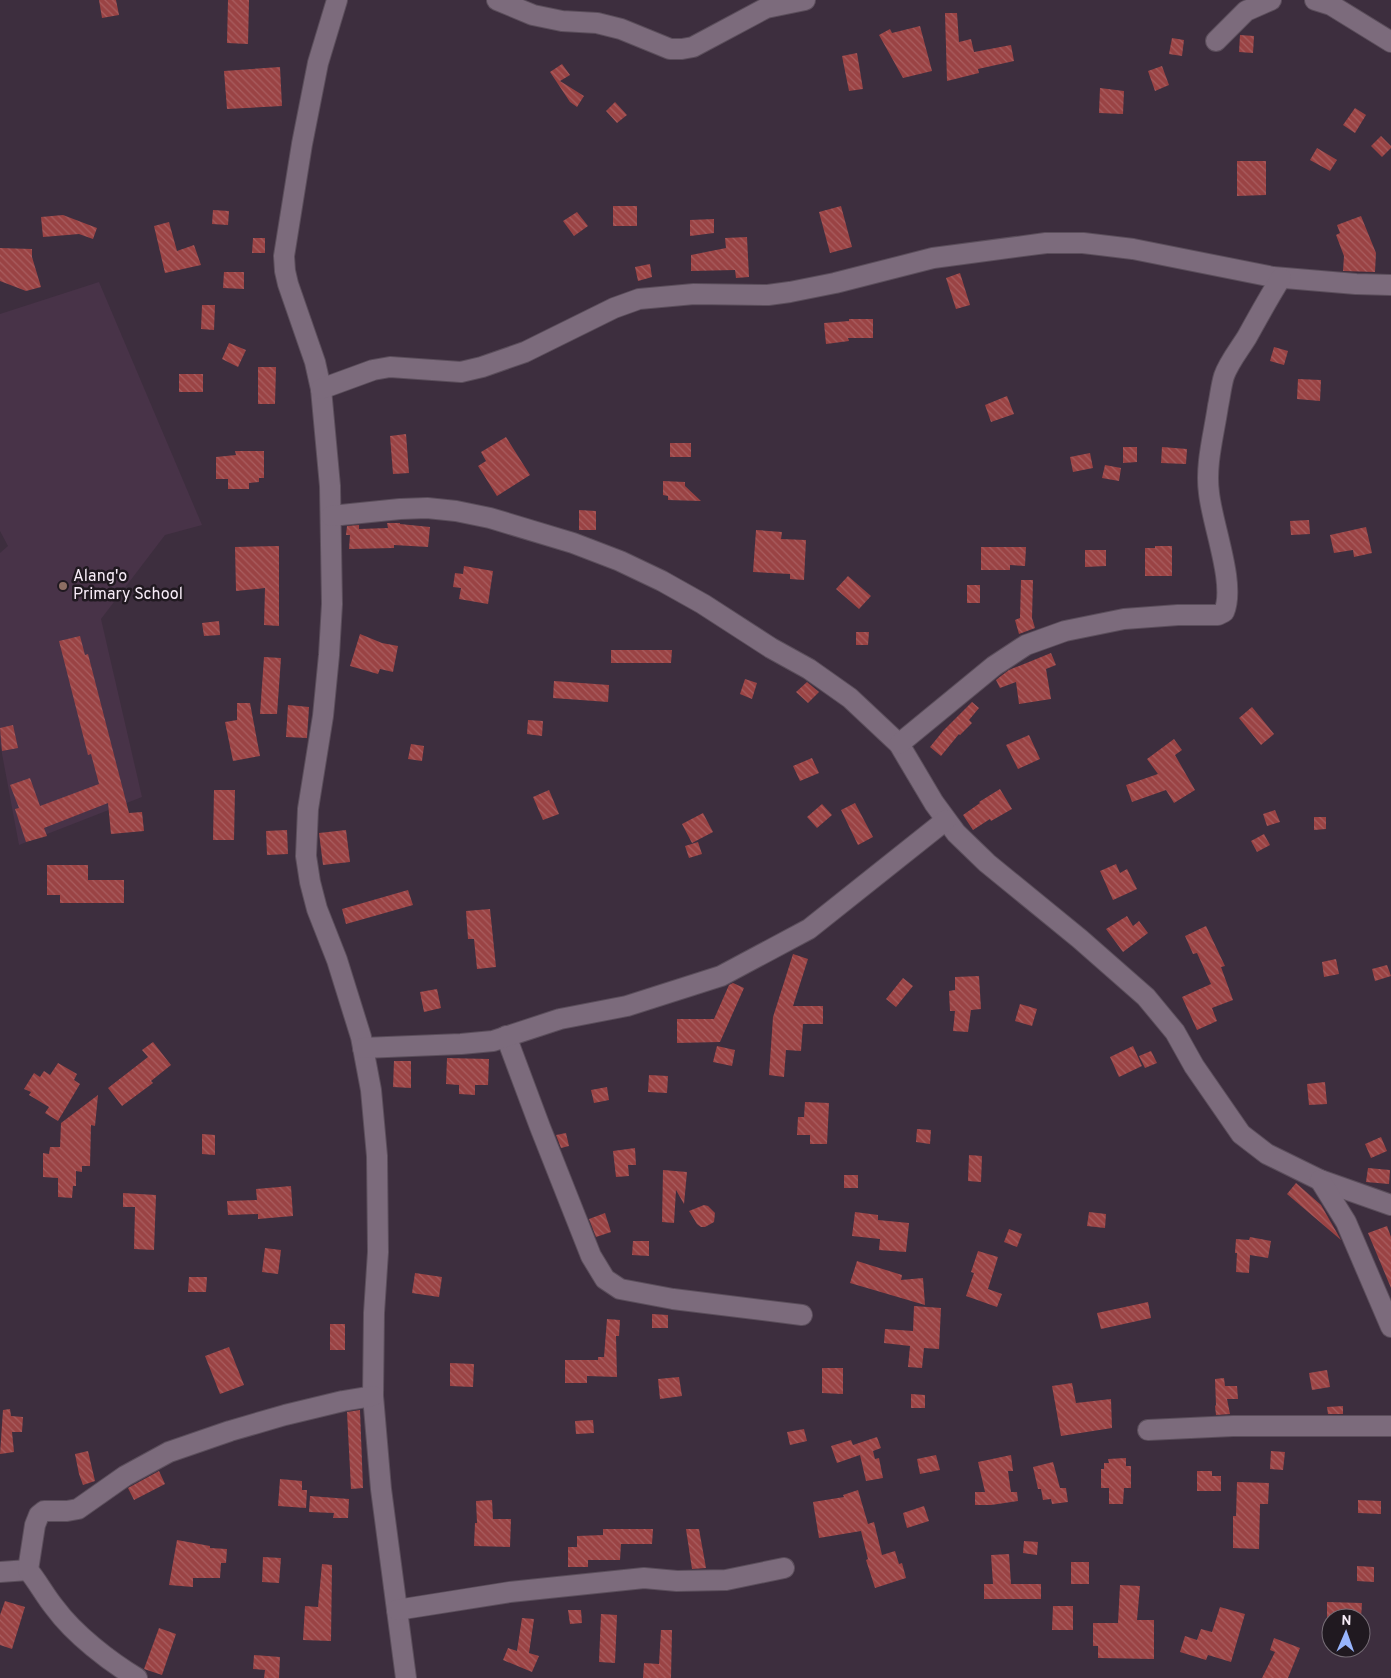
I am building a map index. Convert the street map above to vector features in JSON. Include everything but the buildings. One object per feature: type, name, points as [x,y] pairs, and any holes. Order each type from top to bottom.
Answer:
[{"type":"street","points":[[337,0],[316,72],[284,256],[288,284],[312,352],[322,389],[330,486],[332,604],[330,655],[323,716],[308,809],[306,856],[317,909],[337,960],[361,1036],[371,1090],[377,1156],[378,1252],[374,1313],[373,1396],[381,1489],[406,1678]]},
{"type":"street","points":[[497,0],[533,15],[562,21],[597,23],[622,29],[670,49],[693,47],[766,8],[805,0]]},
{"type":"street","points":[[1216,41],[1246,11],[1270,0]]},
{"type":"street","points":[[1315,0],[1331,5],[1391,42]]},
{"type":"street","points":[[322,389],[373,370],[390,366],[461,372],[482,367],[525,352],[614,308],[639,299],[694,294],[768,295],[790,292],[933,258],[1046,243],[1083,243],[1133,249],[1281,278],[1391,285]]},
{"type":"street","points":[[899,744],[994,666],[1026,645],[1065,631],[1124,619],[1218,614],[1224,612],[1227,593],[1224,559],[1208,493],[1209,467],[1223,378],[1234,355],[1245,340],[1281,278]]},
{"type":"street","points":[[331,516],[427,508],[456,511],[490,518],[564,540],[620,561],[662,581],[703,604],[771,648],[809,669],[850,698],[899,744],[934,803],[956,833],[988,863],[1080,939],[1146,997],[1175,1032],[1205,1082],[1241,1134],[1267,1154],[1320,1180],[1391,1205]]},
{"type":"street","points":[[363,1048],[493,1041],[560,1019],[627,1006],[721,976],[809,929],[946,820]]},
{"type":"street","points":[[506,1036],[591,1256],[605,1279],[620,1289],[647,1294],[802,1315]]},
{"type":"street","points":[[1320,1180],[1346,1222],[1391,1327]]},
{"type":"street","points":[[137,1678],[87,1642],[55,1609],[28,1570],[38,1515],[44,1511],[67,1512],[78,1509],[125,1476],[169,1452],[284,1415],[373,1396]]},
{"type":"street","points":[[1148,1430],[1232,1426],[1391,1426]]},
{"type":"street","points":[[397,1610],[510,1592],[644,1578],[695,1581],[726,1580],[784,1568]]},
{"type":"street","points":[[0,1572],[28,1570]]},
{"type":"shaded area","name":"Alang'o Primary School","points":[[99,282],[202,525],[165,535],[101,619],[142,797],[19,845],[0,743],[0,553],[8,546],[0,531],[0,314]]},
{"type":"place","name":"Alang'o Primary School","points":[[63,586]]}]
